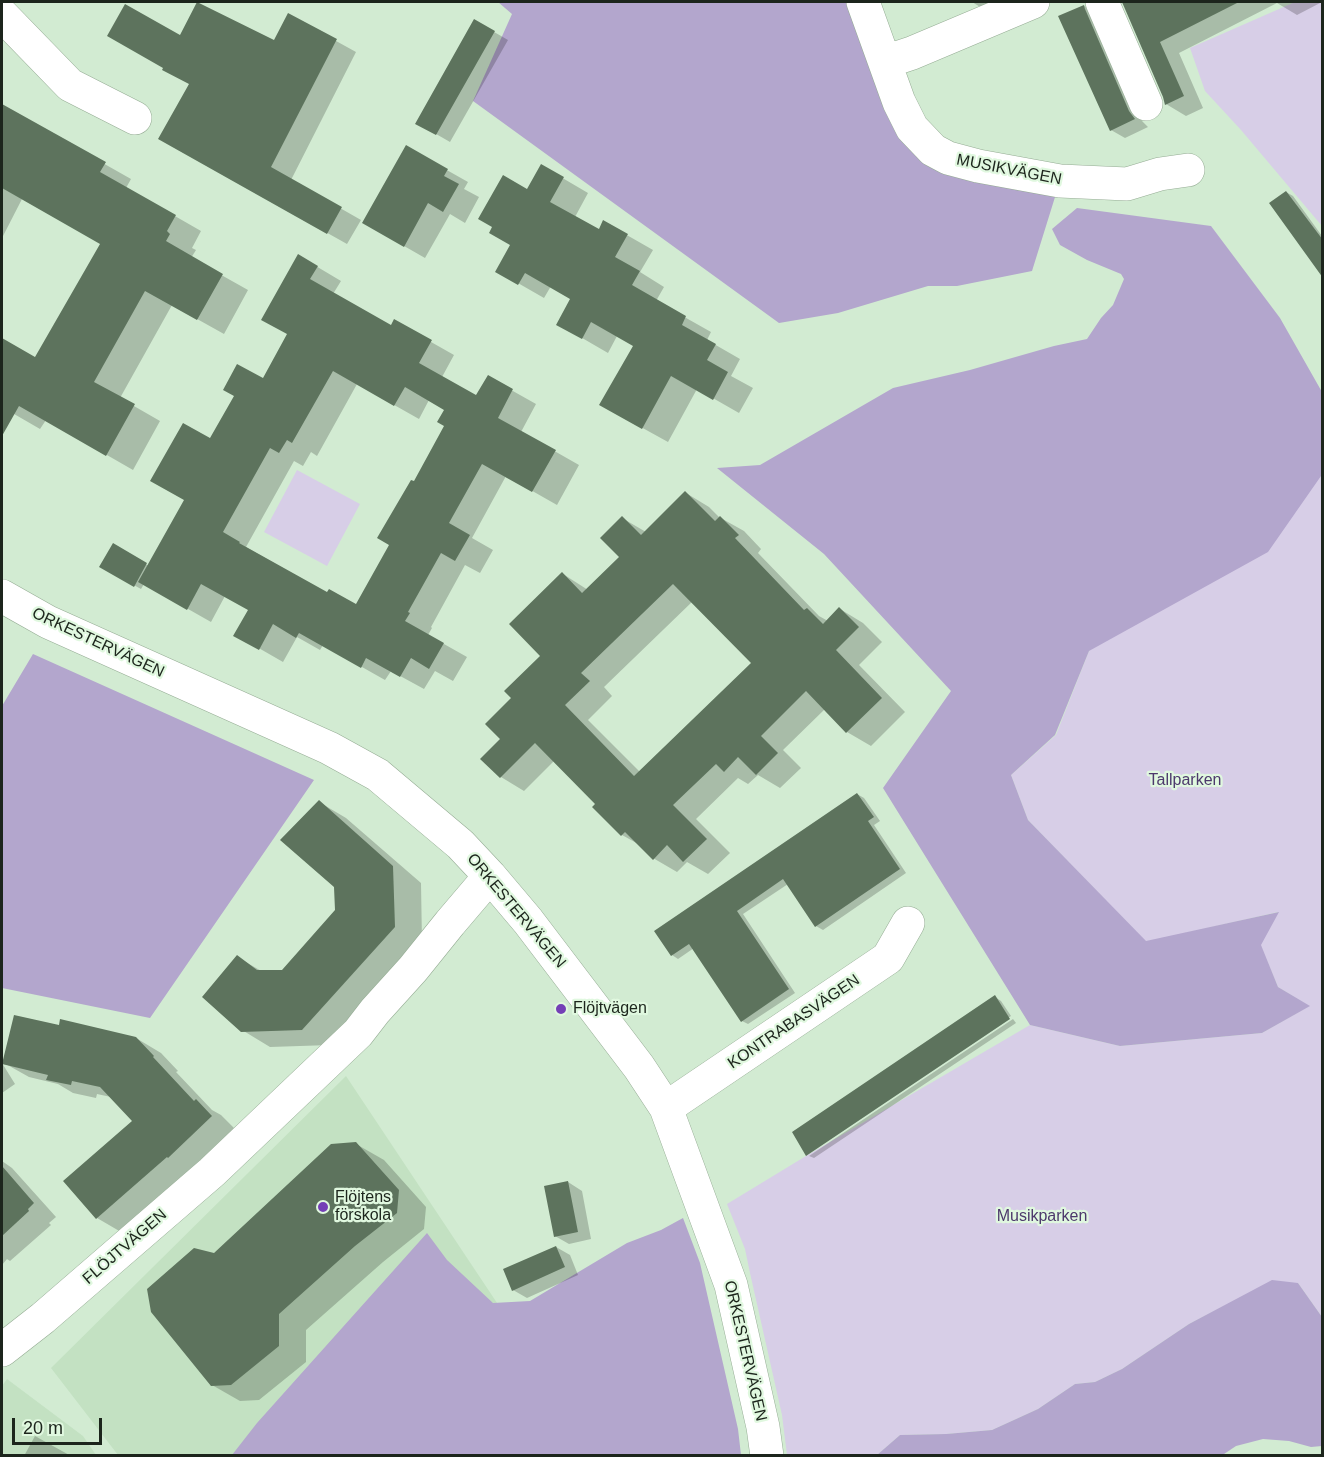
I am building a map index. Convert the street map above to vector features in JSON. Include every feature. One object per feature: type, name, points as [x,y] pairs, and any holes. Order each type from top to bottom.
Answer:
[{"type":"street","name":"MUSIKVÄGEN","points":[[863,2],[899,102],[912,128],[933,150],[948,158],[978,166],[1060,181],[1127,184],[1160,174],[1188,170]]},
{"type":"street","points":[[885,62],[912,53],[1033,2]]},
{"type":"street","points":[[1102,2],[1146,104]]},
{"type":"street","points":[[2,15],[70,85],[135,118]]},
{"type":"street","name":"ORKESTERVÄGEN","points":[[2,596],[48,622],[329,748],[378,776],[460,844],[490,876],[528,921],[639,1067],[666,1108],[731,1285],[763,1427],[766,1455]]},
{"type":"street","name":"FLÖJTVÄGEN","points":[[2,1350],[43,1318],[212,1172],[358,1033],[490,876]]},
{"type":"street","name":"KONTRABASVÄGEN","points":[[666,1108],[888,958],[908,923]]},
{"type":"shaded area","points":[[498,2],[863,2],[912,128],[1060,181],[1032,271],[957,286],[928,286],[838,313],[779,323],[473,101],[512,14]]},
{"type":"shaded area","points":[[1077,208],[1211,226],[1280,318],[1322,392],[1321,476],[1268,552],[1089,651],[1055,735],[1011,775],[1028,820],[1146,941],[1279,912],[1261,945],[1278,987],[1310,1006],[1262,1033],[1120,1046],[1030,1025],[883,788],[951,691],[824,554],[717,468],[760,465],[893,388],[1087,339],[1113,305],[1124,279],[1121,274],[1087,260],[1060,245],[1052,229]]},
{"type":"shaded area","points":[[33,654],[314,780],[150,1018],[2,988],[2,706]]},
{"type":"shaded area","name":"Flöjtens förskola","points":[[346,1076],[521,1339],[458,1455],[118,1455],[51,1368]]},
{"type":"shaded area","points":[[683,1218],[700,1263],[738,1429],[741,1455],[232,1455],[257,1423],[427,1233],[447,1260],[493,1303],[530,1301],[627,1243],[661,1230]]},
{"type":"shaded area","points":[[1272,1280],[1298,1283],[1322,1317],[1322,1446],[1311,1447],[1289,1441],[1263,1439],[1236,1446],[1221,1456],[877,1455],[900,1435],[992,1430],[1038,1409],[1075,1384],[1095,1382],[1122,1369],[1189,1324]]},
{"type":"shaded area","points":[[7,1379],[83,1436],[96,1455],[2,1455],[2,1386]]},
{"type":"green space","points":[[1295,2],[1322,2],[1322,226],[1205,91],[1190,48]]},
{"type":"green space","name":"Musikparken","points":[[1322,453],[1322,1317],[1298,1283],[1228,1304],[1189,1324],[1122,1369],[1095,1382],[1075,1384],[1038,1409],[992,1430],[900,1435],[877,1455],[787,1455],[782,1415],[745,1249],[727,1204],[1030,1025],[1120,1046],[1262,1033],[1309,1006],[1278,987],[1260,944],[1278,912],[1146,942],[1028,820],[1011,775],[1056,735],[1089,651]]},
{"type":"green space","points":[[297,470],[360,504],[327,566],[264,532]]},
{"type":"building","points":[[197,2],[274,40],[288,13],[337,39],[271,167],[342,207],[327,234],[158,139],[189,84],[107,36],[125,4],[180,35]]},
{"type":"building","points":[[1122,2],[1239,2],[1160,42],[1184,96],[1165,105]]},
{"type":"building","points":[[1084,5],[1129,111],[1135,119],[1110,131],[1058,16]]},
{"type":"building","points":[[474,19],[495,31],[436,135],[415,124]]},
{"type":"building","points":[[2,104],[106,162],[100,172],[176,215],[167,231],[170,234],[166,241],[223,274],[197,320],[145,291],[94,382],[135,404],[106,456],[19,406],[2,436],[2,338],[35,357],[100,244],[2,188]]},
{"type":"building","points":[[406,145],[448,169],[444,176],[459,184],[443,212],[428,203],[404,247],[362,223]]},
{"type":"building","points":[[541,164],[564,177],[550,202],[599,229],[603,220],[628,234],[615,257],[640,271],[632,285],[686,316],[682,325],[716,344],[707,360],[728,372],[713,400],[671,376],[642,429],[599,405],[633,346],[591,322],[582,339],[556,325],[570,299],[525,273],[518,285],[495,272],[510,245],[489,233],[492,227],[478,219],[503,175],[527,189]]},
{"type":"building","points":[[1286,191],[1323,240],[1323,278],[1269,203]]},
{"type":"building","points":[[298,254],[318,266],[310,279],[391,325],[394,319],[432,340],[419,363],[476,395],[488,375],[513,389],[498,418],[556,450],[532,492],[482,464],[449,523],[470,535],[455,561],[441,553],[405,621],[444,643],[429,669],[411,658],[400,677],[366,658],[361,668],[299,633],[296,638],[273,624],[259,650],[233,636],[248,610],[201,584],[187,610],[138,582],[184,500],[150,481],[183,423],[210,438],[234,396],[223,390],[237,364],[263,378],[287,334],[261,320]],"holes":[[[333,371],[394,406],[405,387],[444,410],[437,422],[444,426],[414,481],[411,480],[377,538],[389,545],[356,604],[329,589],[327,592],[223,532],[270,448],[279,453],[287,440],[292,443]]]},
{"type":"building","points":[[685,491],[715,521],[720,516],[739,535],[735,538],[804,610],[807,608],[823,624],[839,607],[859,627],[836,650],[882,698],[846,733],[806,691],[761,736],[778,753],[756,775],[738,757],[724,772],[716,764],[673,805],[707,839],[683,862],[667,845],[653,860],[625,832],[621,836],[592,807],[595,804],[535,743],[500,778],[480,759],[500,739],[485,724],[511,698],[504,691],[540,656],[509,624],[562,572],[582,593],[619,557],[600,538],[622,516],[641,535]],"holes":[[[673,584],[751,663],[634,776],[565,705],[590,681],[581,673]]]},
{"type":"building","points":[[113,543],[147,563],[134,587],[99,567]]},
{"type":"building","points":[[857,793],[874,817],[868,821],[900,869],[815,927],[783,879],[737,911],[789,989],[741,1022],[689,944],[671,956],[654,931]]},
{"type":"building","points":[[319,800],[393,866],[395,927],[302,1030],[241,1032],[202,997],[237,955],[257,970],[282,970],[335,910],[334,887],[280,840]]},
{"type":"building","points":[[995,995],[1010,1019],[806,1156],[792,1132]]},
{"type":"building","points":[[14,1015],[59,1025],[60,1019],[136,1037],[194,1101],[196,1099],[212,1116],[168,1158],[96,1219],[63,1181],[132,1121],[100,1087],[72,1081],[71,1085],[46,1080],[48,1075],[2,1064]]},
{"type":"building","points":[[356,1142],[399,1190],[397,1213],[355,1246],[279,1314],[279,1346],[231,1385],[211,1386],[151,1312],[147,1289],[194,1248],[214,1253],[331,1144]]},
{"type":"building","points":[[2,1166],[34,1203],[28,1209],[29,1211],[2,1236]]},
{"type":"building","points":[[568,1181],[578,1232],[554,1237],[544,1186]]},
{"type":"building","points":[[556,1246],[565,1267],[512,1291],[503,1269]]},
{"type":"place","name":"Flöjtvägen","points":[[561,1009]]},
{"type":"place","name":"Flöjtens förskola","points":[[323,1207]]},
{"type":"park label","name":"Tallparken","points":[[1185,781]]}]
